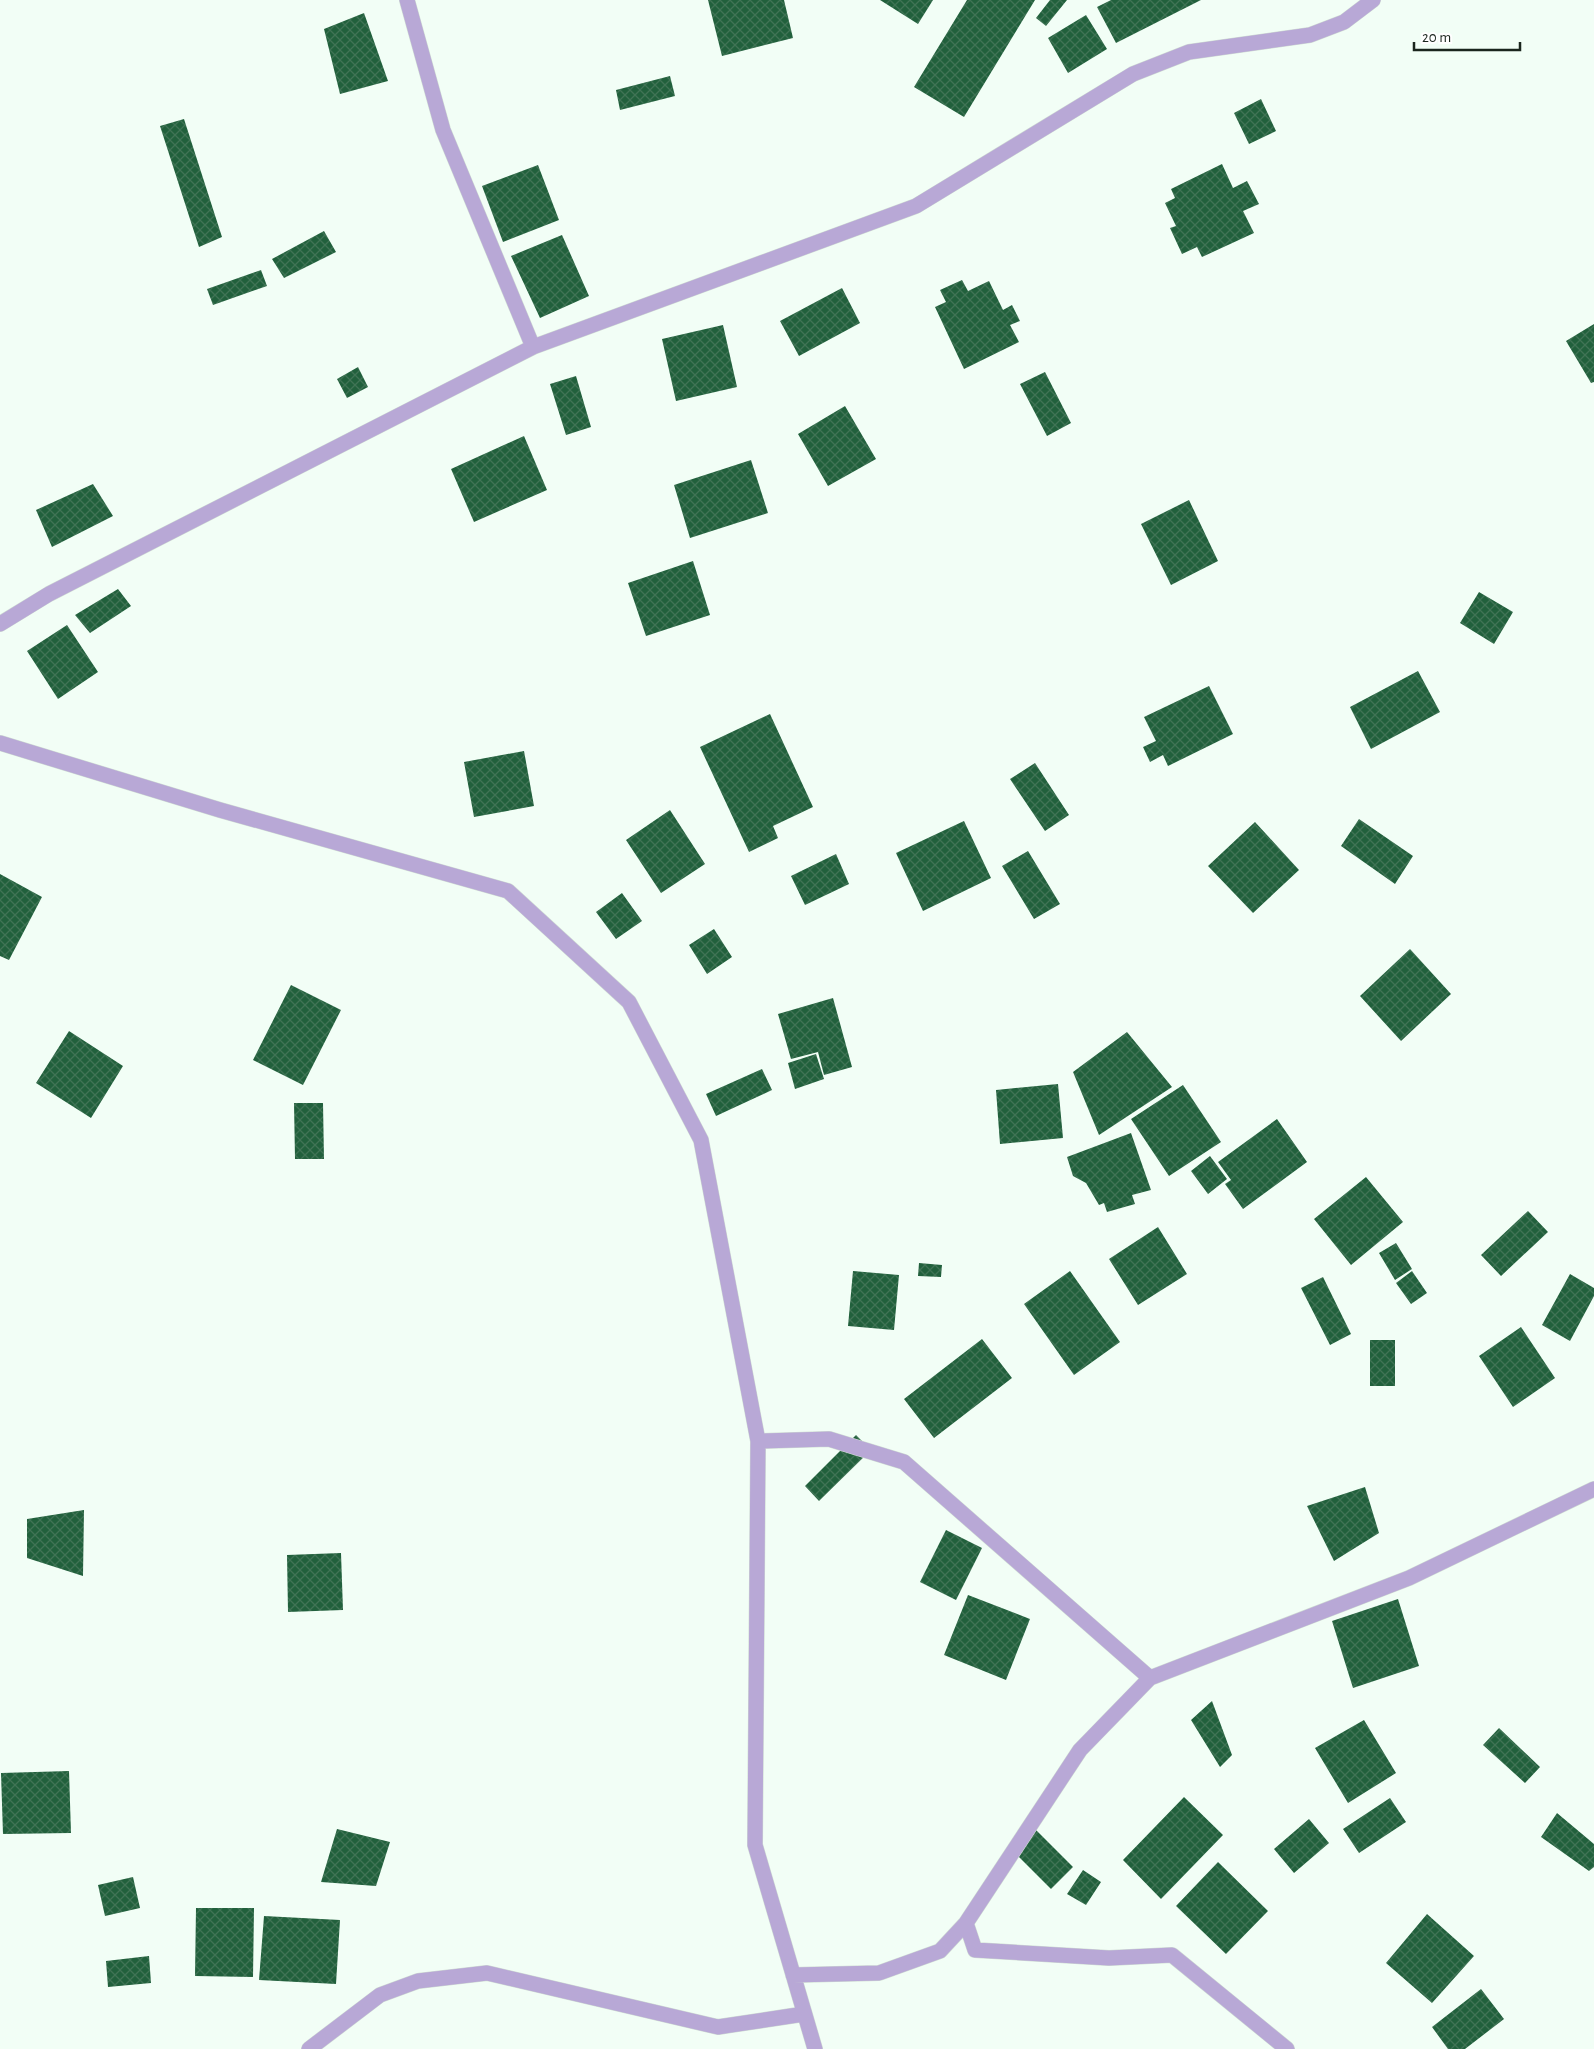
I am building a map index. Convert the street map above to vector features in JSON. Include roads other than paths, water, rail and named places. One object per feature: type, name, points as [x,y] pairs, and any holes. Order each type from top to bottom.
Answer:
[{"type":"street","points":[[407,0],[443,130],[532,347]]},
{"type":"street","points":[[0,624],[49,594],[532,347],[916,206],[1133,74],[1189,52],[1310,35],[1344,22],[1373,0]]},
{"type":"street","points":[[0,743],[220,810],[508,891],[629,1002],[701,1140],[758,1441],[754,1845],[814,2049]]},
{"type":"street","points":[[758,1441],[829,1439],[904,1462],[1150,1678]]},
{"type":"street","points":[[793,1975],[879,1974],[940,1951],[966,1923],[1080,1750],[1150,1678],[1409,1578],[1594,1489]]},
{"type":"street","points":[[966,1923],[975,1950],[1109,1958],[1172,1955],[1287,2049]]},
{"type":"street","points":[[309,2049],[380,1995],[418,1981],[487,1973],[718,2027],[804,2014]]}]
